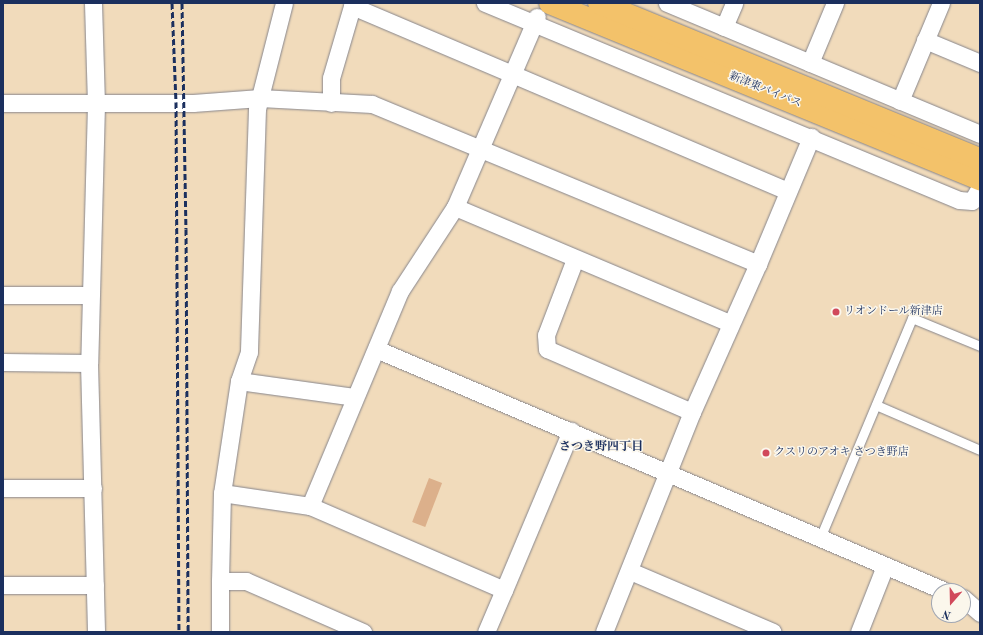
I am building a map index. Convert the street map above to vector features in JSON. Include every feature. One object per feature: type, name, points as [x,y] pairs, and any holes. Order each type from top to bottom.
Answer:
[{"type":"highway","name":"新津東バイパス","points":[[599,3],[980,159]]},
{"type":"highway","name":"新津東バイパス","points":[[540,15],[980,179]]},
{"type":"street","points":[[94,3],[96,104],[89,363],[96,585],[96,632]]},
{"type":"street","points":[[220,632],[222,493],[239,381],[249,352],[257,109],[284,3]]},
{"type":"street","points":[[485,3],[540,15],[811,137],[959,200],[972,201],[980,187]]},
{"type":"street","points":[[667,3],[980,134]]},
{"type":"street","points":[[724,27],[734,3]]},
{"type":"street","points":[[810,63],[835,3]]},
{"type":"street","points":[[900,101],[941,3]]},
{"type":"street","points":[[331,103],[331,78],[352,6],[787,191]]},
{"type":"street","points":[[310,506],[354,397],[400,291],[455,207],[511,74],[540,15]]},
{"type":"street","points":[[925,40],[980,63]]},
{"type":"street","points":[[3,103],[193,103],[260,98],[372,104],[758,264]]},
{"type":"street","points":[[607,631],[667,472],[730,323],[758,264],[787,191],[811,137]]},
{"type":"street","points":[[455,207],[575,259],[730,323]]},
{"type":"street","points":[[575,259],[546,335],[547,349],[692,412]]},
{"type":"street","points":[[3,295],[90,295]]},
{"type":"street","points":[[376,349],[931,585]]},
{"type":"street","points":[[3,362],[89,363]]},
{"type":"street","points":[[239,381],[354,397]]},
{"type":"street","points":[[486,632],[571,431]]},
{"type":"street","points":[[3,488],[93,488]]},
{"type":"street","points":[[222,493],[310,506],[504,590]]},
{"type":"street","points":[[859,632],[885,566]]},
{"type":"street","points":[[630,571],[773,632]]},
{"type":"street","points":[[220,581],[246,581],[363,632]]},
{"type":"street","points":[[3,585],[96,585]]},
{"type":"street","points":[[971,605],[980,613]]},
{"type":"lane","points":[[820,538],[912,318],[980,346]]},
{"type":"lane","points":[[876,405],[980,450]]},
{"type":"building","points":[[429,478],[442,483],[425,527],[412,522]]},
{"type":"railway","points":[[172,3],[176,102],[179,632]]},
{"type":"railway","points":[[182,3],[186,229],[188,632]]},
{"type":"place","name":"リオンドール新津店","points":[[836,312]]},
{"type":"place","name":"クスリのアオキ さつき野店","points":[[766,453]]},
{"type":"district","name":"さつき野四丁目","points":[[601,448]]}]
